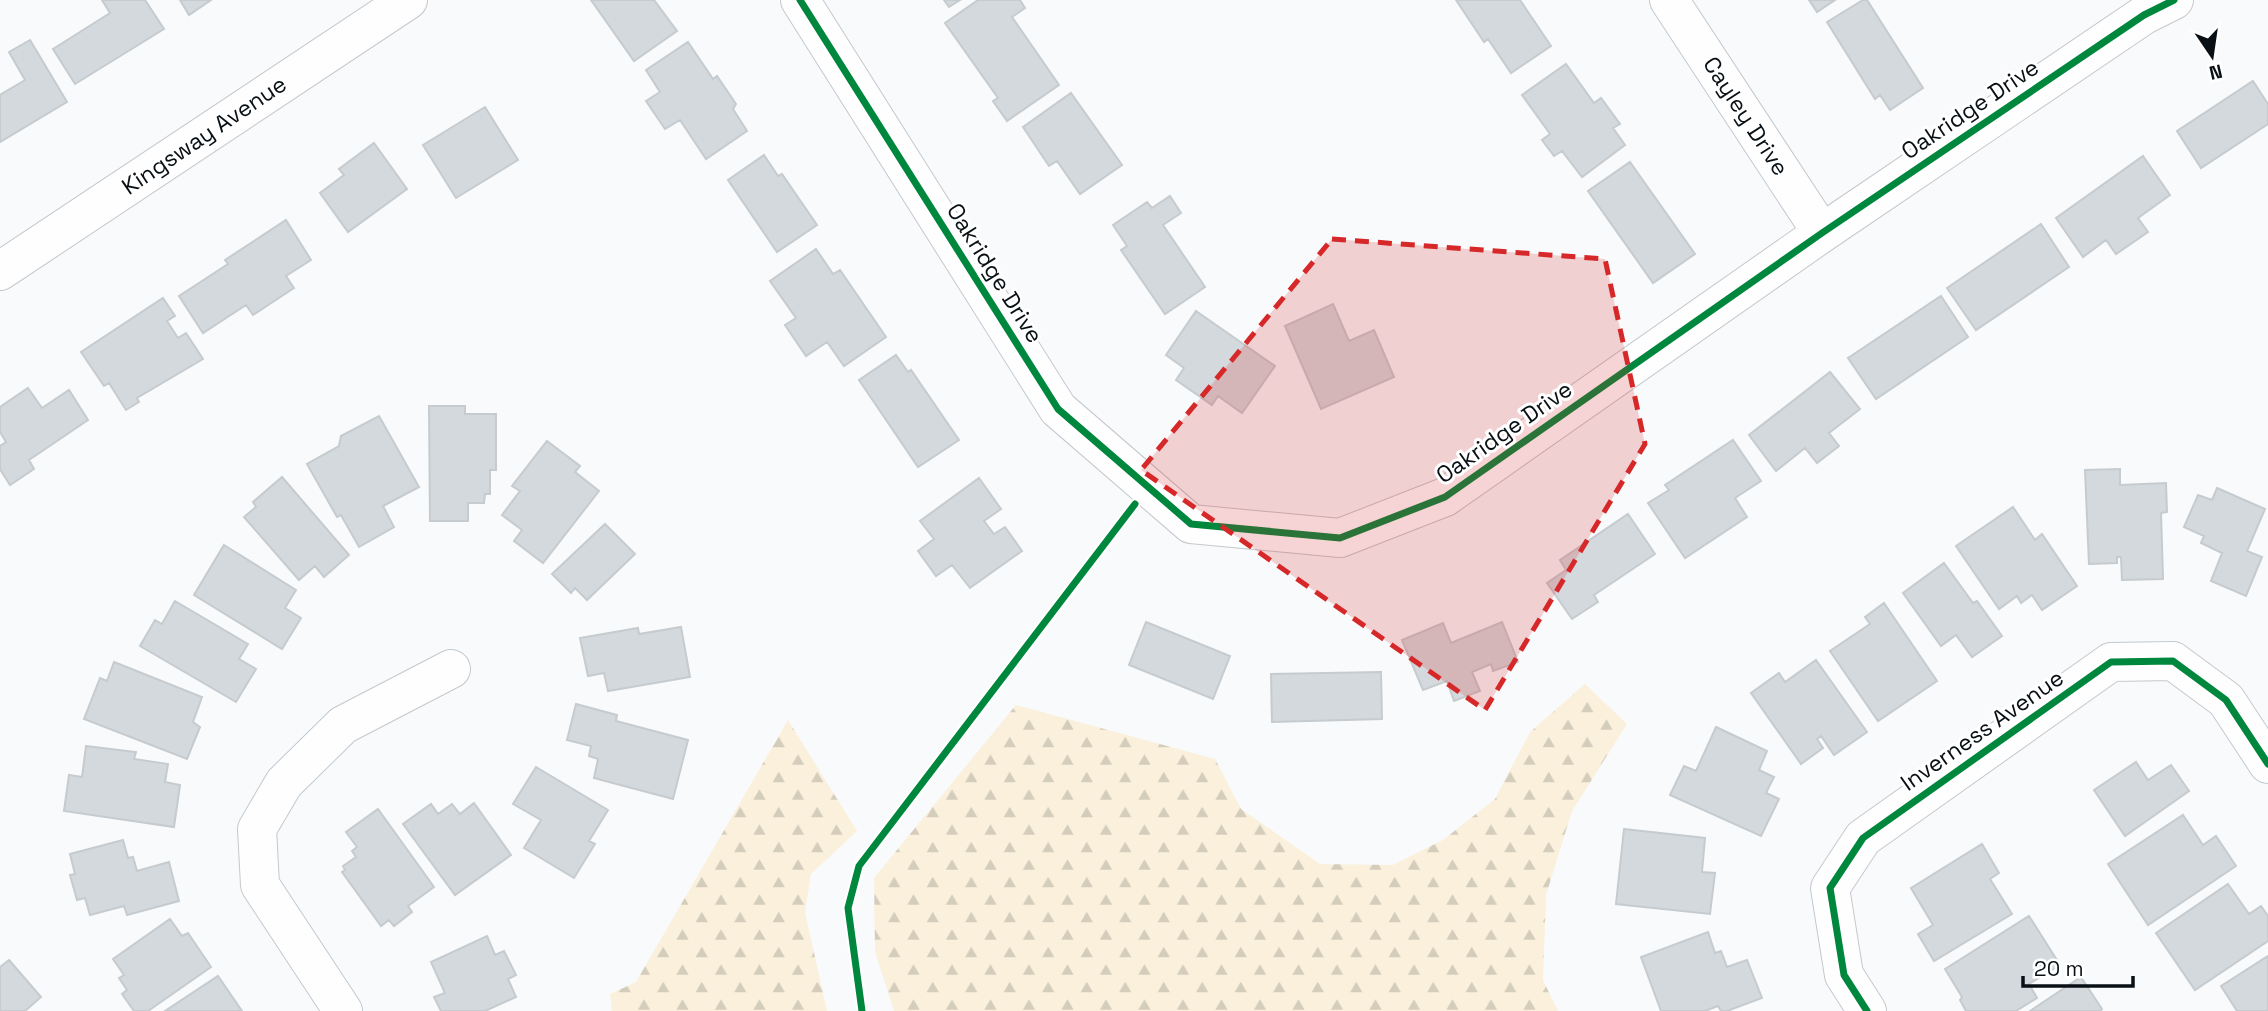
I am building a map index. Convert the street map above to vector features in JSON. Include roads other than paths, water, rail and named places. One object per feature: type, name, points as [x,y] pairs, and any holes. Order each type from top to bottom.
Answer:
[{"type":"street","name":"Kingsway Avenue","points":[[0,271],[408,0]]},
{"type":"street","name":"Oakridge Drive","points":[[800,0],[1058,409],[1191,524],[1340,538],[1445,498],[1822,233],[2144,15],[2174,0]]},
{"type":"street","name":"Cayley Drive","points":[[1670,0],[1822,233]]},
{"type":"street","name":"Inverness Avenue","points":[[1867,1011],[1844,975],[1830,888],[1863,838],[2111,662],[2173,662],[2226,700],[2268,764]]},
{"type":"street","points":[[343,1011],[260,886],[257,829],[284,783],[344,725],[451,670]]}]
